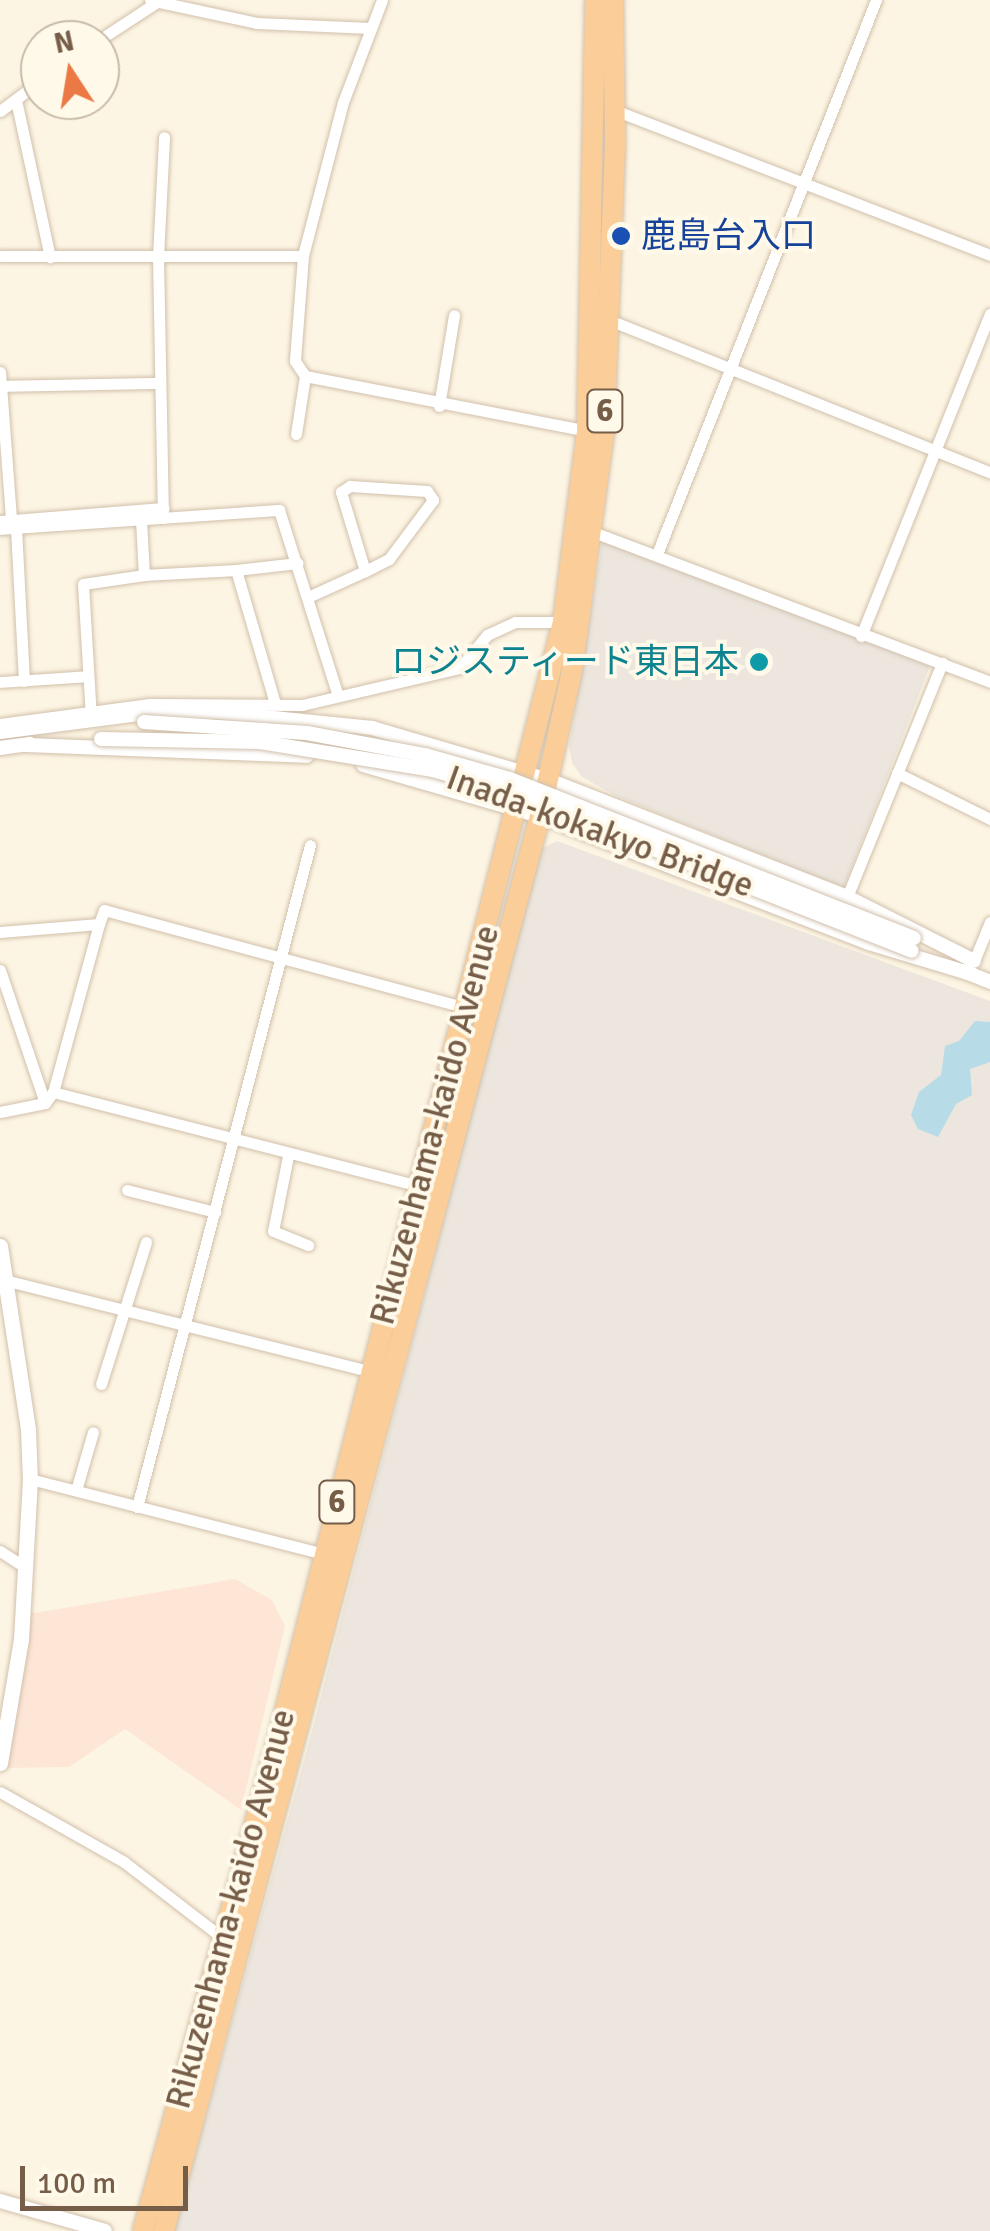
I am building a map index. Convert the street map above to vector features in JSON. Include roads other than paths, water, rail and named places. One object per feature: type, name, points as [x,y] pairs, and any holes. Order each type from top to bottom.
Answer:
[{"type":"highway","name":"Rikuzenhama-kaido Avenue","points":[[595,0],[606,109]]},
{"type":"highway","name":"Rikuzenhama-kaido Avenue","points":[[143,2231],[224,1940],[519,809],[538,776],[586,530],[601,318],[613,0]]},
{"type":"highway","name":"Rikuzenhama-kaido Avenue","points":[[164,2231],[540,816],[538,776],[563,622],[586,530],[587,432],[601,318]]},
{"type":"main road","points":[[0,1246],[28,1430],[30,1479],[26,1568],[0,1763]]},
{"type":"street","points":[[382,0],[370,28],[304,256],[295,362],[305,376],[439,406],[587,432]]},
{"type":"street","points":[[656,554],[876,0]]},
{"type":"street","points":[[120,25],[154,1],[256,23],[370,28]]},
{"type":"street","points":[[0,111],[20,97]]},
{"type":"street","points":[[16,100],[50,257]]},
{"type":"street","points":[[606,109],[805,181],[990,255]]},
{"type":"street","points":[[163,513],[158,257],[164,137]]},
{"type":"street","points":[[0,256],[304,256]]},
{"type":"street","points":[[862,636],[990,314]]},
{"type":"street","points":[[439,406],[454,316]]},
{"type":"street","points":[[601,318],[990,472]]},
{"type":"street","points":[[0,372],[24,680]]},
{"type":"street","points":[[296,434],[305,376]]},
{"type":"street","points":[[2,386],[159,383]]},
{"type":"street","points":[[308,597],[365,571],[388,560],[433,500],[427,491],[350,486],[341,492],[365,571]]},
{"type":"street","points":[[0,529],[9,523],[279,510],[338,696]]},
{"type":"street","points":[[9,523],[140,520],[163,513]]},
{"type":"street","points":[[140,520],[144,575]]},
{"type":"street","points":[[586,530],[990,682]]},
{"type":"street","points":[[91,717],[83,584],[144,575],[298,563]]},
{"type":"street","points":[[236,570],[276,703]]},
{"type":"street","points":[[0,724],[276,703],[302,705],[460,668],[487,635],[515,622],[563,622]]},
{"type":"street","points":[[847,897],[942,663]]},
{"type":"street","points":[[0,682],[88,676]]},
{"type":"street","points":[[0,732],[91,717],[215,712],[372,728],[538,776],[847,897],[973,968],[990,982]]},
{"type":"street","name":"Inada-kokakyo Bridge","points":[[91,717],[290,731],[425,754],[510,780],[913,944]]},
{"type":"street","name":"Inada-kokakyo Bridge","points":[[26,745],[101,740],[260,742],[432,770],[506,791],[913,944]]},
{"type":"street","points":[[0,748],[26,745],[308,756],[370,766],[540,816],[869,943],[973,968],[990,967]]},
{"type":"street","points":[[896,773],[990,819]]},
{"type":"street","points":[[137,1507],[310,846]]},
{"type":"street","points":[[49,1097],[104,910],[467,1008]]},
{"type":"street","points":[[973,968],[990,922]]},
{"type":"street","points":[[0,932],[99,924]]},
{"type":"street","points":[[913,944],[973,968]]},
{"type":"street","points":[[0,970],[49,1097]]},
{"type":"street","points":[[0,1112],[49,1097],[418,1186]]},
{"type":"street","points":[[288,1156],[273,1231],[308,1244]]},
{"type":"street","points":[[127,1190],[215,1212]]},
{"type":"street","points":[[101,1384],[146,1242]]},
{"type":"street","points":[[4,1280],[124,1306],[370,1371]]},
{"type":"street","points":[[77,1488],[92,1432]]},
{"type":"street","points":[[30,1479],[324,1554]]},
{"type":"street","points":[[0,1552],[26,1568]]},
{"type":"street","points":[[0,1792],[124,1862],[224,1940]]},
{"type":"street","points":[[0,2201],[106,2231]]},
{"type":"water","points":[[975,1021],[990,1022],[990,1062],[970,1069],[972,1095],[956,1104],[938,1137],[918,1129],[911,1115],[919,1092],[941,1075],[945,1046],[959,1041]]},
{"type":"place","name":"鹿島台入口","points":[[621,236]]},
{"type":"place","name":"ロジスティード東日本","points":[[759,662]]}]
